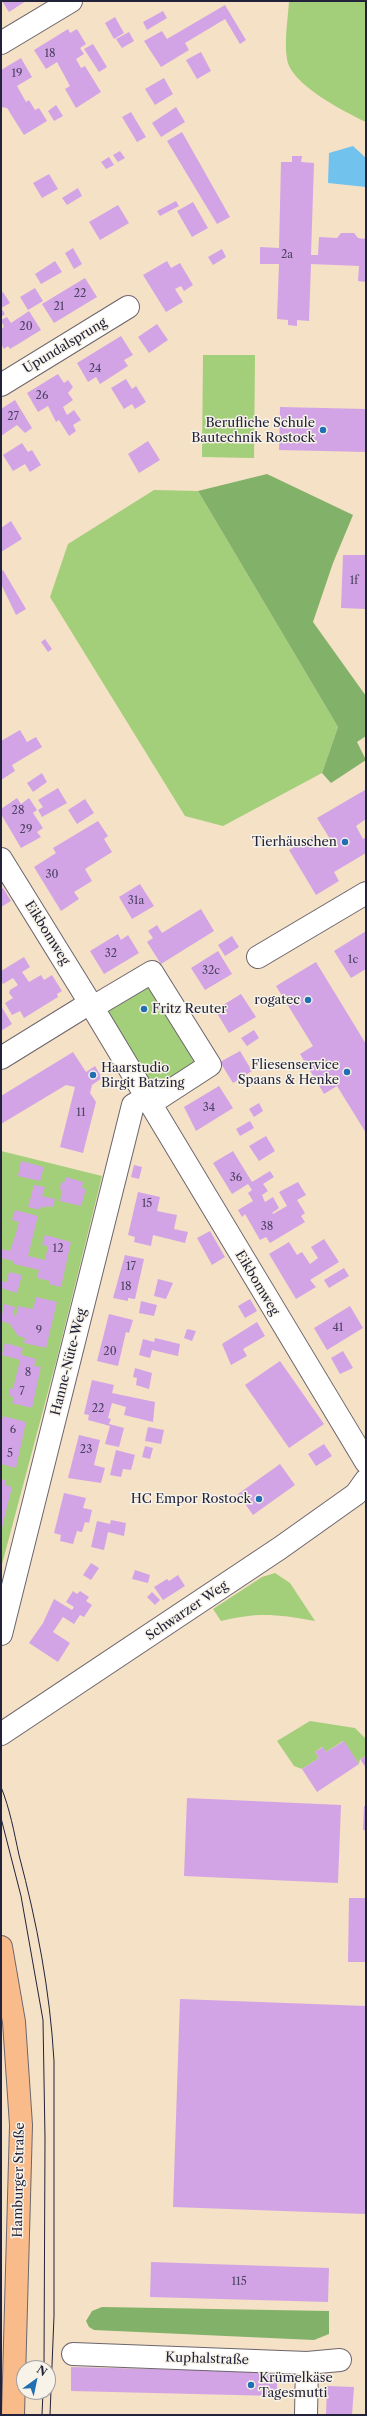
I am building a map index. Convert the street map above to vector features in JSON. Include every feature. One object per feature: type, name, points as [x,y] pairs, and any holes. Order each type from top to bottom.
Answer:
[{"type":"main road","name":"Hamburger Straße","points":[[1,1947],[14,2022],[21,2126],[8,2328],[13,2415]]},
{"type":"street","points":[[1,43],[71,1]]},
{"type":"street","name":"Upundalsprung","points":[[1,385],[128,307]]},
{"type":"street","name":"Eikbomweg","points":[[1,860],[92,1005],[148,1101],[366,1462]]},
{"type":"street","points":[[258,957],[366,893]]},
{"type":"street","points":[[1,1058],[152,972],[210,1065],[148,1101]]},
{"type":"street","name":"Hanne-Nüte-Weg","points":[[1,1634],[133,1105],[148,1101]]},
{"type":"street","name":"Schwarzer Weg","points":[[1,1734],[286,1543],[356,1494],[366,1480]]},
{"type":"street","name":"Kuphalstraße","points":[[74,2354],[307,2363],[340,2360]]},
{"type":"street","points":[[306,2415],[307,2363]]},
{"type":"green space","points":[[289,1],[366,1],[366,122],[320,96],[298,78],[290,68],[287,59],[286,45]]},
{"type":"green space","points":[[203,355],[255,355],[254,458],[202,457]]},
{"type":"green space","points":[[267,474],[353,515],[333,563],[313,622],[366,696],[366,736],[357,742],[366,760],[331,783],[322,773],[338,727],[198,491]]},
{"type":"green space","points":[[154,490],[198,491],[338,727],[322,773],[223,826],[185,816],[50,597],[68,544]]},
{"type":"green space","points":[[142,986],[153,987],[198,1056],[193,1067],[158,1088],[153,1089],[105,1012]]},
{"type":"green space","points":[[1,1151],[102,1176],[57,1358],[1,1568]]},
{"type":"green space","points":[[275,1573],[290,1583],[315,1621],[289,1617],[257,1615],[221,1621],[213,1609],[262,1577]]},
{"type":"green space","points":[[310,1721],[355,1728],[366,1739],[366,1756],[360,1759],[359,1764],[343,1741],[326,1752],[322,1747],[315,1752],[319,1758],[302,1769],[294,1766],[277,1741]]},
{"type":"green space","points":[[102,2307],[329,2311],[329,2334],[314,2340],[94,2330],[89,2327],[86,2321],[92,2311]]},
{"type":"water","points":[[353,146],[366,158],[366,187],[328,183],[329,153]]},
{"type":"building","points":[[2,1],[26,1],[9,12]]},
{"type":"building","points":[[225,5],[246,40],[240,44],[225,19],[185,43],[189,50],[161,67],[144,41],[162,31],[167,39]]},
{"type":"building","points":[[163,11],[167,18],[147,30],[143,22]]},
{"type":"building","points":[[115,17],[124,33],[114,39],[105,23]]},
{"type":"building","points":[[68,29],[70,33],[77,29],[86,44],[80,48],[84,54],[76,59],[81,68],[85,66],[101,92],[76,108],[65,89],[70,86],[57,62],[46,69],[34,50]]},
{"type":"building","points":[[129,32],[134,41],[122,48],[116,39]]},
{"type":"building","points":[[93,44],[107,67],[99,72],[84,49]]},
{"type":"building","points":[[201,52],[211,71],[197,79],[186,60]]},
{"type":"building","points":[[21,58],[32,77],[17,86],[26,102],[29,100],[35,110],[39,108],[47,121],[24,135],[7,108],[1,107],[1,70]]},
{"type":"building","points":[[164,78],[173,94],[155,105],[145,89]]},
{"type":"building","points":[[56,105],[63,116],[54,121],[48,111]]},
{"type":"building","points":[[176,107],[185,122],[161,137],[152,123]]},
{"type":"building","points":[[131,112],[146,137],[137,142],[122,117]]},
{"type":"building","points":[[182,132],[230,217],[217,224],[167,141]]},
{"type":"building","points":[[120,151],[125,158],[118,162],[113,155]]},
{"type":"building","points":[[292,156],[302,156],[301,162],[314,163],[311,255],[318,255],[319,237],[337,238],[341,233],[354,233],[358,238],[364,239],[366,236],[366,282],[358,281],[359,266],[311,264],[309,321],[297,320],[297,326],[288,325],[288,320],[277,319],[279,264],[260,264],[260,247],[279,248],[281,162],[292,162]]},
{"type":"building","points":[[109,157],[114,165],[106,169],[101,162]]},
{"type":"building","points":[[49,174],[58,189],[42,198],[33,183]]},
{"type":"building","points":[[78,188],[82,196],[67,205],[62,198]]},
{"type":"building","points":[[176,201],[179,206],[160,216],[157,211]]},
{"type":"building","points":[[193,202],[208,228],[192,237],[177,211]]},
{"type":"building","points":[[118,205],[129,223],[100,240],[89,222]]},
{"type":"building","points":[[73,248],[82,264],[74,269],[65,253]]},
{"type":"building","points":[[222,249],[226,257],[213,265],[208,257]]},
{"type":"building","points":[[55,261],[62,272],[41,284],[35,274]]},
{"type":"building","points":[[167,261],[171,268],[180,263],[193,285],[184,291],[181,286],[175,289],[183,302],[166,312],[143,275]]},
{"type":"building","points":[[85,278],[97,297],[54,323],[42,304]]},
{"type":"building","points":[[35,288],[43,301],[28,310],[20,297]]},
{"type":"building","points":[[3,292],[10,303],[1,308],[1,293]]},
{"type":"building","points":[[1,308],[5,314],[1,317]]},
{"type":"building","points":[[29,311],[41,330],[10,349],[8,346],[4,349],[1,344],[1,329],[4,327],[1,320],[7,317],[11,323]]},
{"type":"building","points":[[157,324],[168,340],[149,353],[138,337]]},
{"type":"building","points":[[121,336],[133,355],[124,360],[128,366],[100,384],[96,377],[88,382],[77,363]]},
{"type":"building","points":[[58,374],[64,383],[68,380],[73,387],[68,393],[73,400],[63,407],[67,415],[74,410],[81,420],[73,425],[76,431],[69,436],[59,420],[56,422],[48,406],[38,412],[27,393]]},
{"type":"building","points":[[126,379],[132,389],[136,386],[146,402],[135,409],[132,404],[124,409],[111,388]]},
{"type":"building","points":[[15,400],[32,428],[25,433],[17,425],[1,436],[1,409]]},
{"type":"building","name":"Berufliche Schule Bautechnik Rostock","points":[[280,407],[366,409],[366,452],[279,450]]},
{"type":"building","points":[[148,441],[160,460],[139,473],[128,454]]},
{"type":"building","points":[[22,443],[28,452],[32,450],[41,465],[30,472],[25,464],[13,471],[3,455]]},
{"type":"building","points":[[11,521],[22,539],[1,552],[1,528]]},
{"type":"building","points":[[343,555],[366,555],[366,609],[341,608]]},
{"type":"building","points":[[3,570],[26,609],[16,615],[1,584],[1,572]]},
{"type":"building","points":[[45,639],[52,649],[48,652],[41,642]]},
{"type":"building","points":[[20,730],[27,742],[36,737],[42,747],[12,765],[15,771],[1,780],[1,741]]},
{"type":"building","points":[[42,773],[47,782],[33,792],[27,783]]},
{"type":"building","points":[[58,788],[67,803],[42,817],[38,810],[43,807],[38,800]]},
{"type":"building","name":"Tierhäuschen","points":[[365,790],[366,819],[356,826],[363,839],[366,837],[366,853],[334,872],[339,881],[316,895],[289,850],[313,836],[318,846],[330,839],[317,818]]},
{"type":"building","points":[[17,798],[21,804],[29,798],[37,810],[33,813],[43,828],[37,832],[41,837],[21,848],[1,814],[1,809]]},
{"type":"building","points":[[85,799],[94,813],[77,824],[68,810]]},
{"type":"building","points":[[98,821],[108,836],[104,839],[112,852],[85,869],[92,881],[74,892],[79,899],[61,911],[34,867],[56,853],[53,848]]},
{"type":"building","points":[[140,884],[154,906],[132,919],[119,897]]},
{"type":"building","points":[[3,888],[11,901],[1,907],[1,889]]},
{"type":"building","points":[[201,909],[214,931],[161,964],[147,942],[153,938],[148,931],[157,925],[162,933]]},
{"type":"building","points":[[366,931],[366,969],[351,978],[334,951]]},
{"type":"building","points":[[118,934],[121,940],[128,935],[139,953],[104,974],[90,951]]},
{"type":"building","points":[[232,936],[239,947],[225,956],[218,945]]},
{"type":"building","points":[[218,951],[232,974],[205,990],[191,968]]},
{"type":"building","points":[[24,957],[30,967],[22,972],[29,982],[41,975],[44,980],[52,975],[62,991],[57,994],[58,997],[24,1018],[20,1011],[12,1015],[5,1003],[13,998],[9,993],[10,990],[18,985],[13,978],[3,984],[1,980],[1,971]]},
{"type":"building","points":[[316,962],[366,1044],[366,1133],[337,1086],[324,1094],[300,1054],[313,1046],[276,986]]},
{"type":"building","points":[[241,994],[256,1017],[229,1033],[215,1010]]},
{"type":"building","points":[[1,1006],[12,1024],[1,1031]]},
{"type":"building","points":[[254,1030],[259,1038],[247,1046],[241,1038]]},
{"type":"building","points":[[240,1051],[252,1071],[233,1083],[220,1062]]},
{"type":"building","points":[[73,1052],[86,1072],[95,1066],[102,1078],[92,1085],[90,1093],[96,1102],[83,1153],[60,1147],[75,1087],[66,1085],[1,1124],[1,1096]]},
{"type":"building","points":[[219,1086],[233,1108],[196,1131],[184,1107]]},
{"type":"building","points":[[259,1103],[263,1111],[254,1117],[249,1109]]},
{"type":"building","points":[[250,1121],[254,1128],[240,1136],[236,1129]]},
{"type":"building","points":[[266,1136],[275,1151],[259,1161],[249,1146]]},
{"type":"building","points":[[233,1151],[252,1182],[270,1171],[274,1177],[263,1184],[268,1191],[262,1195],[265,1202],[273,1197],[279,1208],[272,1213],[273,1214],[287,1206],[279,1192],[298,1182],[306,1195],[297,1200],[305,1213],[301,1216],[305,1222],[270,1243],[266,1237],[260,1240],[245,1214],[242,1217],[238,1210],[253,1201],[248,1193],[252,1190],[248,1184],[232,1194],[213,1163]]},
{"type":"building","points":[[21,1161],[44,1167],[40,1181],[18,1176]]},
{"type":"building","points":[[134,1165],[142,1167],[139,1179],[131,1177]]},
{"type":"building","points":[[66,1177],[83,1182],[82,1188],[86,1189],[81,1206],[60,1201],[62,1190],[60,1189],[61,1182],[64,1183]]},
{"type":"building","points":[[34,1185],[45,1187],[42,1196],[55,1199],[53,1207],[40,1207],[40,1210],[28,1207]]},
{"type":"building","points":[[138,1192],[160,1197],[157,1211],[177,1215],[174,1229],[188,1232],[185,1243],[153,1235],[151,1246],[134,1242],[135,1237],[128,1235]]},
{"type":"building","points":[[15,1210],[38,1216],[28,1256],[45,1260],[48,1246],[42,1245],[45,1235],[71,1242],[61,1287],[49,1284],[50,1281],[37,1278],[39,1270],[14,1264],[14,1261],[1,1258],[1,1249],[10,1251],[16,1233],[19,1222],[12,1220]]},
{"type":"building","points":[[210,1231],[225,1257],[212,1265],[197,1238]]},
{"type":"building","points":[[324,1239],[339,1262],[310,1280],[316,1287],[296,1299],[269,1254],[289,1242],[297,1255],[302,1252],[310,1264],[318,1258],[311,1247]]},
{"type":"building","points":[[125,1255],[144,1259],[135,1299],[128,1298],[128,1301],[113,1298]]},
{"type":"building","points":[[344,1268],[349,1276],[329,1288],[324,1280]]},
{"type":"building","points":[[9,1272],[22,1275],[17,1293],[1,1288],[1,1281],[7,1282]]},
{"type":"building","points":[[158,1279],[173,1283],[166,1299],[154,1296]]},
{"type":"building","points":[[36,1297],[57,1302],[46,1348],[24,1343],[25,1338],[18,1336],[10,1324],[1,1321],[4,1304],[15,1307],[13,1315],[16,1316],[18,1306],[33,1309]]},
{"type":"building","points":[[250,1299],[257,1311],[245,1318],[238,1306]]},
{"type":"building","points":[[141,1301],[157,1305],[154,1316],[139,1313]]},
{"type":"building","points":[[350,1306],[363,1328],[327,1350],[314,1328]]},
{"type":"building","points":[[109,1314],[133,1320],[129,1333],[126,1332],[118,1366],[97,1361]]},
{"type":"building","points":[[257,1322],[265,1336],[243,1349],[247,1356],[231,1365],[222,1344]]},
{"type":"building","points":[[187,1329],[196,1331],[192,1341],[184,1338]]},
{"type":"building","points":[[155,1338],[180,1344],[178,1356],[152,1350],[150,1358],[139,1355],[143,1339],[154,1342]]},
{"type":"building","points":[[5,1343],[23,1348],[21,1355],[36,1359],[34,1366],[41,1367],[32,1408],[12,1403],[14,1397],[9,1396],[10,1388],[13,1389],[20,1360],[2,1355]]},
{"type":"building","points":[[343,1351],[353,1368],[340,1374],[331,1358]]},
{"type":"building","points":[[280,1361],[324,1424],[289,1448],[245,1385]]},
{"type":"building","points":[[135,1368],[152,1373],[149,1389],[136,1385],[137,1378],[133,1377]]},
{"type":"building","points":[[92,1380],[114,1385],[112,1393],[155,1402],[153,1422],[124,1415],[126,1407],[112,1403],[108,1418],[111,1419],[109,1424],[124,1428],[119,1447],[105,1444],[110,1426],[88,1420],[89,1415],[84,1414]]},
{"type":"building","points":[[3,1416],[26,1422],[16,1468],[1,1464],[1,1424]]},
{"type":"building","points":[[148,1427],[164,1430],[161,1444],[145,1441]]},
{"type":"building","points":[[79,1435],[100,1440],[94,1465],[105,1468],[101,1483],[68,1478]]},
{"type":"building","points":[[324,1444],[332,1456],[316,1466],[308,1454]]},
{"type":"building","points":[[145,1446],[153,1448],[150,1459],[142,1457]]},
{"type":"building","points":[[116,1450],[135,1455],[131,1470],[123,1469],[121,1477],[110,1475]]},
{"type":"building","points":[[280,1464],[295,1485],[253,1515],[238,1494]]},
{"type":"building","points":[[1,1479],[6,1480],[5,1485],[12,1487],[2,1528]]},
{"type":"building","points":[[64,1493],[86,1498],[83,1508],[92,1510],[89,1523],[85,1522],[82,1532],[77,1531],[73,1544],[60,1541],[61,1535],[54,1533]]},
{"type":"building","points":[[111,1520],[126,1523],[124,1536],[108,1532],[104,1550],[91,1547],[97,1521],[110,1524]]},
{"type":"building","points":[[91,1563],[99,1568],[91,1580],[83,1575]]},
{"type":"building","points":[[135,1570],[150,1575],[148,1583],[132,1579]]},
{"type":"building","points":[[178,1575],[185,1586],[163,1600],[154,1587],[167,1579],[169,1581]]},
{"type":"building","points":[[73,1591],[77,1594],[80,1591],[89,1597],[86,1601],[92,1605],[84,1617],[80,1615],[74,1624],[63,1617],[53,1632],[70,1643],[58,1662],[29,1643],[43,1623],[54,1599],[72,1610],[74,1607],[66,1602]]},
{"type":"building","points":[[152,1592],[160,1600],[155,1605],[147,1597]]},
{"type":"building","points":[[344,1741],[359,1764],[317,1792],[302,1769],[319,1758],[315,1752],[323,1747],[326,1752]]},
{"type":"building","points":[[366,1756],[366,1768],[360,1759]]},
{"type":"building","points":[[187,1798],[341,1805],[338,1883],[184,1876]]},
{"type":"building","points":[[364,1806],[366,1806],[366,1830],[363,1830]]},
{"type":"building","points":[[349,1898],[366,1898],[366,1962],[348,1962]]},
{"type":"building","points":[[180,1999],[366,2006],[366,2214],[173,2207]]},
{"type":"building","points":[[151,2262],[329,2268],[328,2302],[150,2297]]},
{"type":"building","points":[[71,2367],[277,2372],[277,2396],[71,2391]]},
{"type":"building","points":[[327,2386],[354,2387],[352,2415],[326,2415]]},
{"type":"tram line","points":[[1,1787],[12,1821],[32,1906],[42,1957],[52,2035],[54,2061],[54,2316],[50,2415]]},
{"type":"tram line","points":[[1,1818],[21,1896],[43,2020],[45,2138],[44,2360]]},
{"type":"tram line","points":[[42,2415],[43,2400]]},
{"type":"place","name":"Berufliche Schule Bautechnik Rostock","points":[[323,430]]},
{"type":"place","name":"Tierhäuschen","points":[[345,842]]},
{"type":"place","name":"rogatec","points":[[308,1000]]},
{"type":"place","name":"Fritz Reuter","points":[[144,1009]]},
{"type":"place","name":"Fliesenservice Spaans & Henke","points":[[347,1072]]},
{"type":"place","name":"Haarstudio Birgit Batzing","points":[[93,1075]]},
{"type":"place","name":"HC Empor Rostock","points":[[259,1499]]},
{"type":"place","name":"Krümelkäse Tagesmutti","points":[[251,2385]]}]
